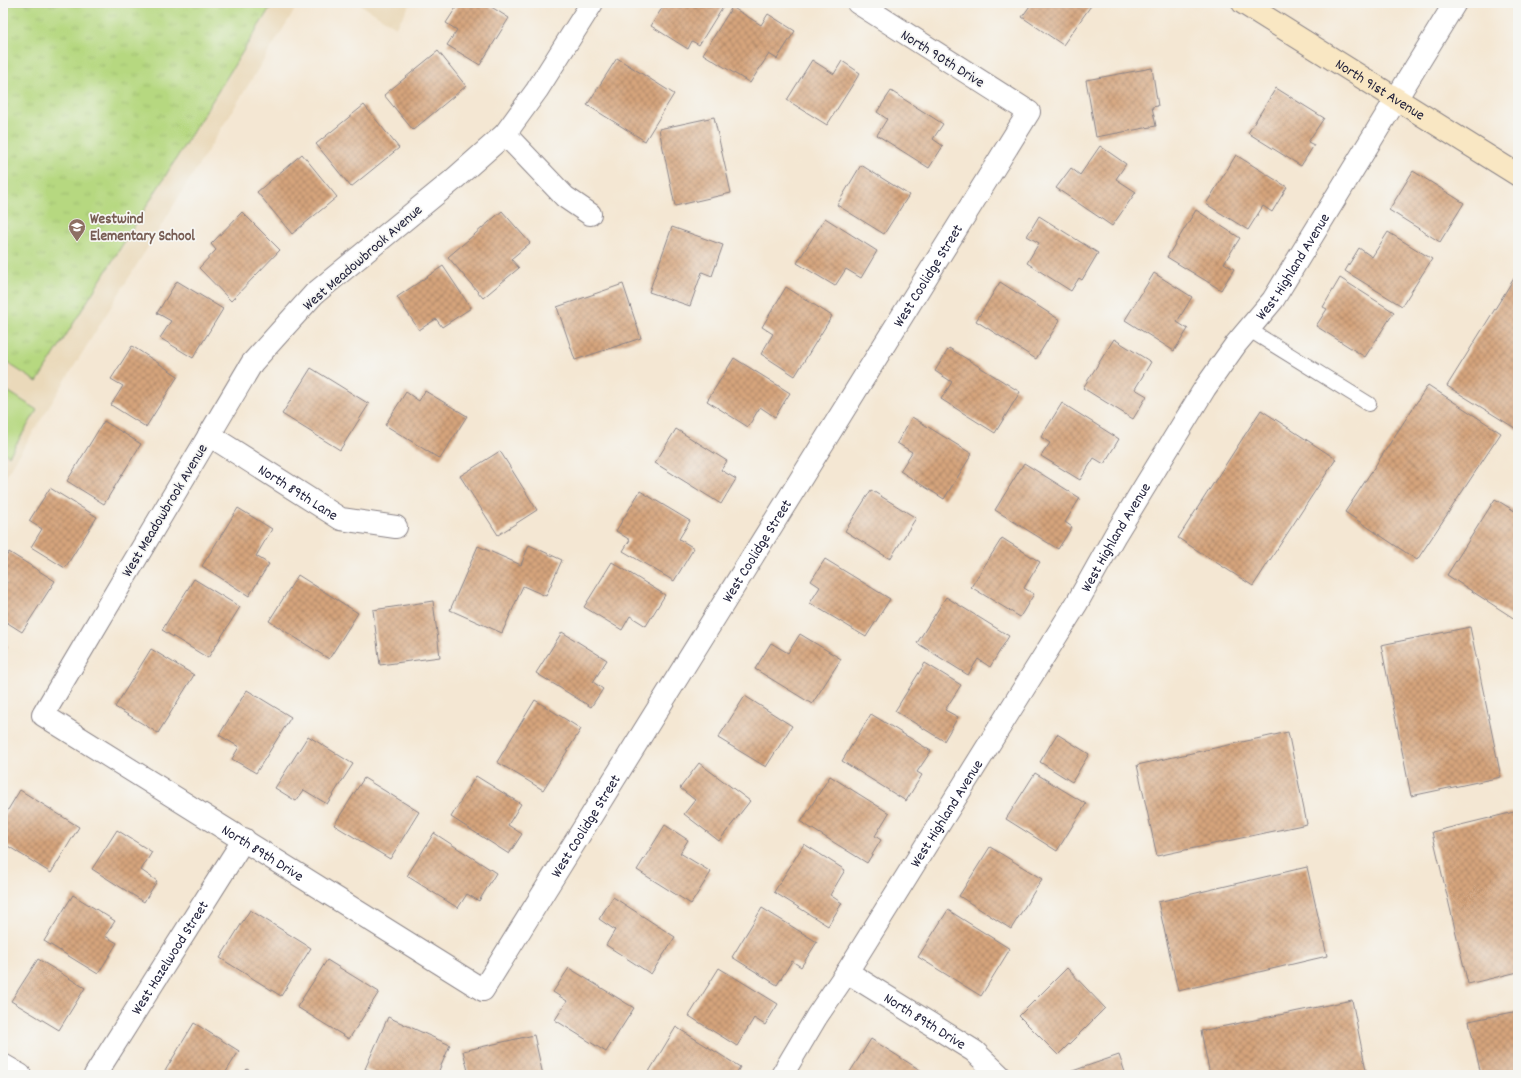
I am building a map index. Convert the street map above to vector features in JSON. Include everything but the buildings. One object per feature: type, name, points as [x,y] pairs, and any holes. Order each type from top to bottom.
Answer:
[{"type":"main road","name":"North 91st Avenue","points":[[1243,3],[1518,175]]},
{"type":"street","name":"West Meadowbrook Avenue","points":[[43,715],[252,363],[314,294],[452,180],[505,134],[537,90],[592,3]]},
{"type":"street","name":"North 90th Drive","points":[[858,3],[1029,112]]},
{"type":"street","name":"West Highland Avenue","points":[[782,1075],[1077,603],[1115,535],[1205,388],[1248,329],[1273,300],[1455,3]]},
{"type":"street","name":"West Coolidge Street","points":[[483,990],[1029,112]]},
{"type":"street","points":[[505,134],[565,197],[590,214]]},
{"type":"street","name":"North 89th Lane","points":[[209,435],[341,519],[396,527]]},
{"type":"street","name":"North 89th Drive","points":[[43,715],[483,990]]},
{"type":"street","name":"West Hazelwood Street","points":[[95,1075],[244,840]]},
{"type":"street","name":"North 89th Drive","points":[[847,972],[974,1051],[999,1075]]},
{"type":"street","points":[[3,1064],[20,1075]]},
{"type":"lane","points":[[1248,329],[1368,404]]},
{"type":"shaded area","name":"Westwind Elementary School","points":[[3,3],[299,3],[3,481]]},
{"type":"shaded area","points":[[358,3],[411,3],[396,27]]},
{"type":"green space","name":"Westwind Elementary School","points":[[3,3],[273,3],[37,382],[3,360]]},
{"type":"green space","points":[[3,388],[37,410],[9,456],[3,452]]},
{"type":"place","name":"Westwind Elementary School","points":[[77,242]]}]
